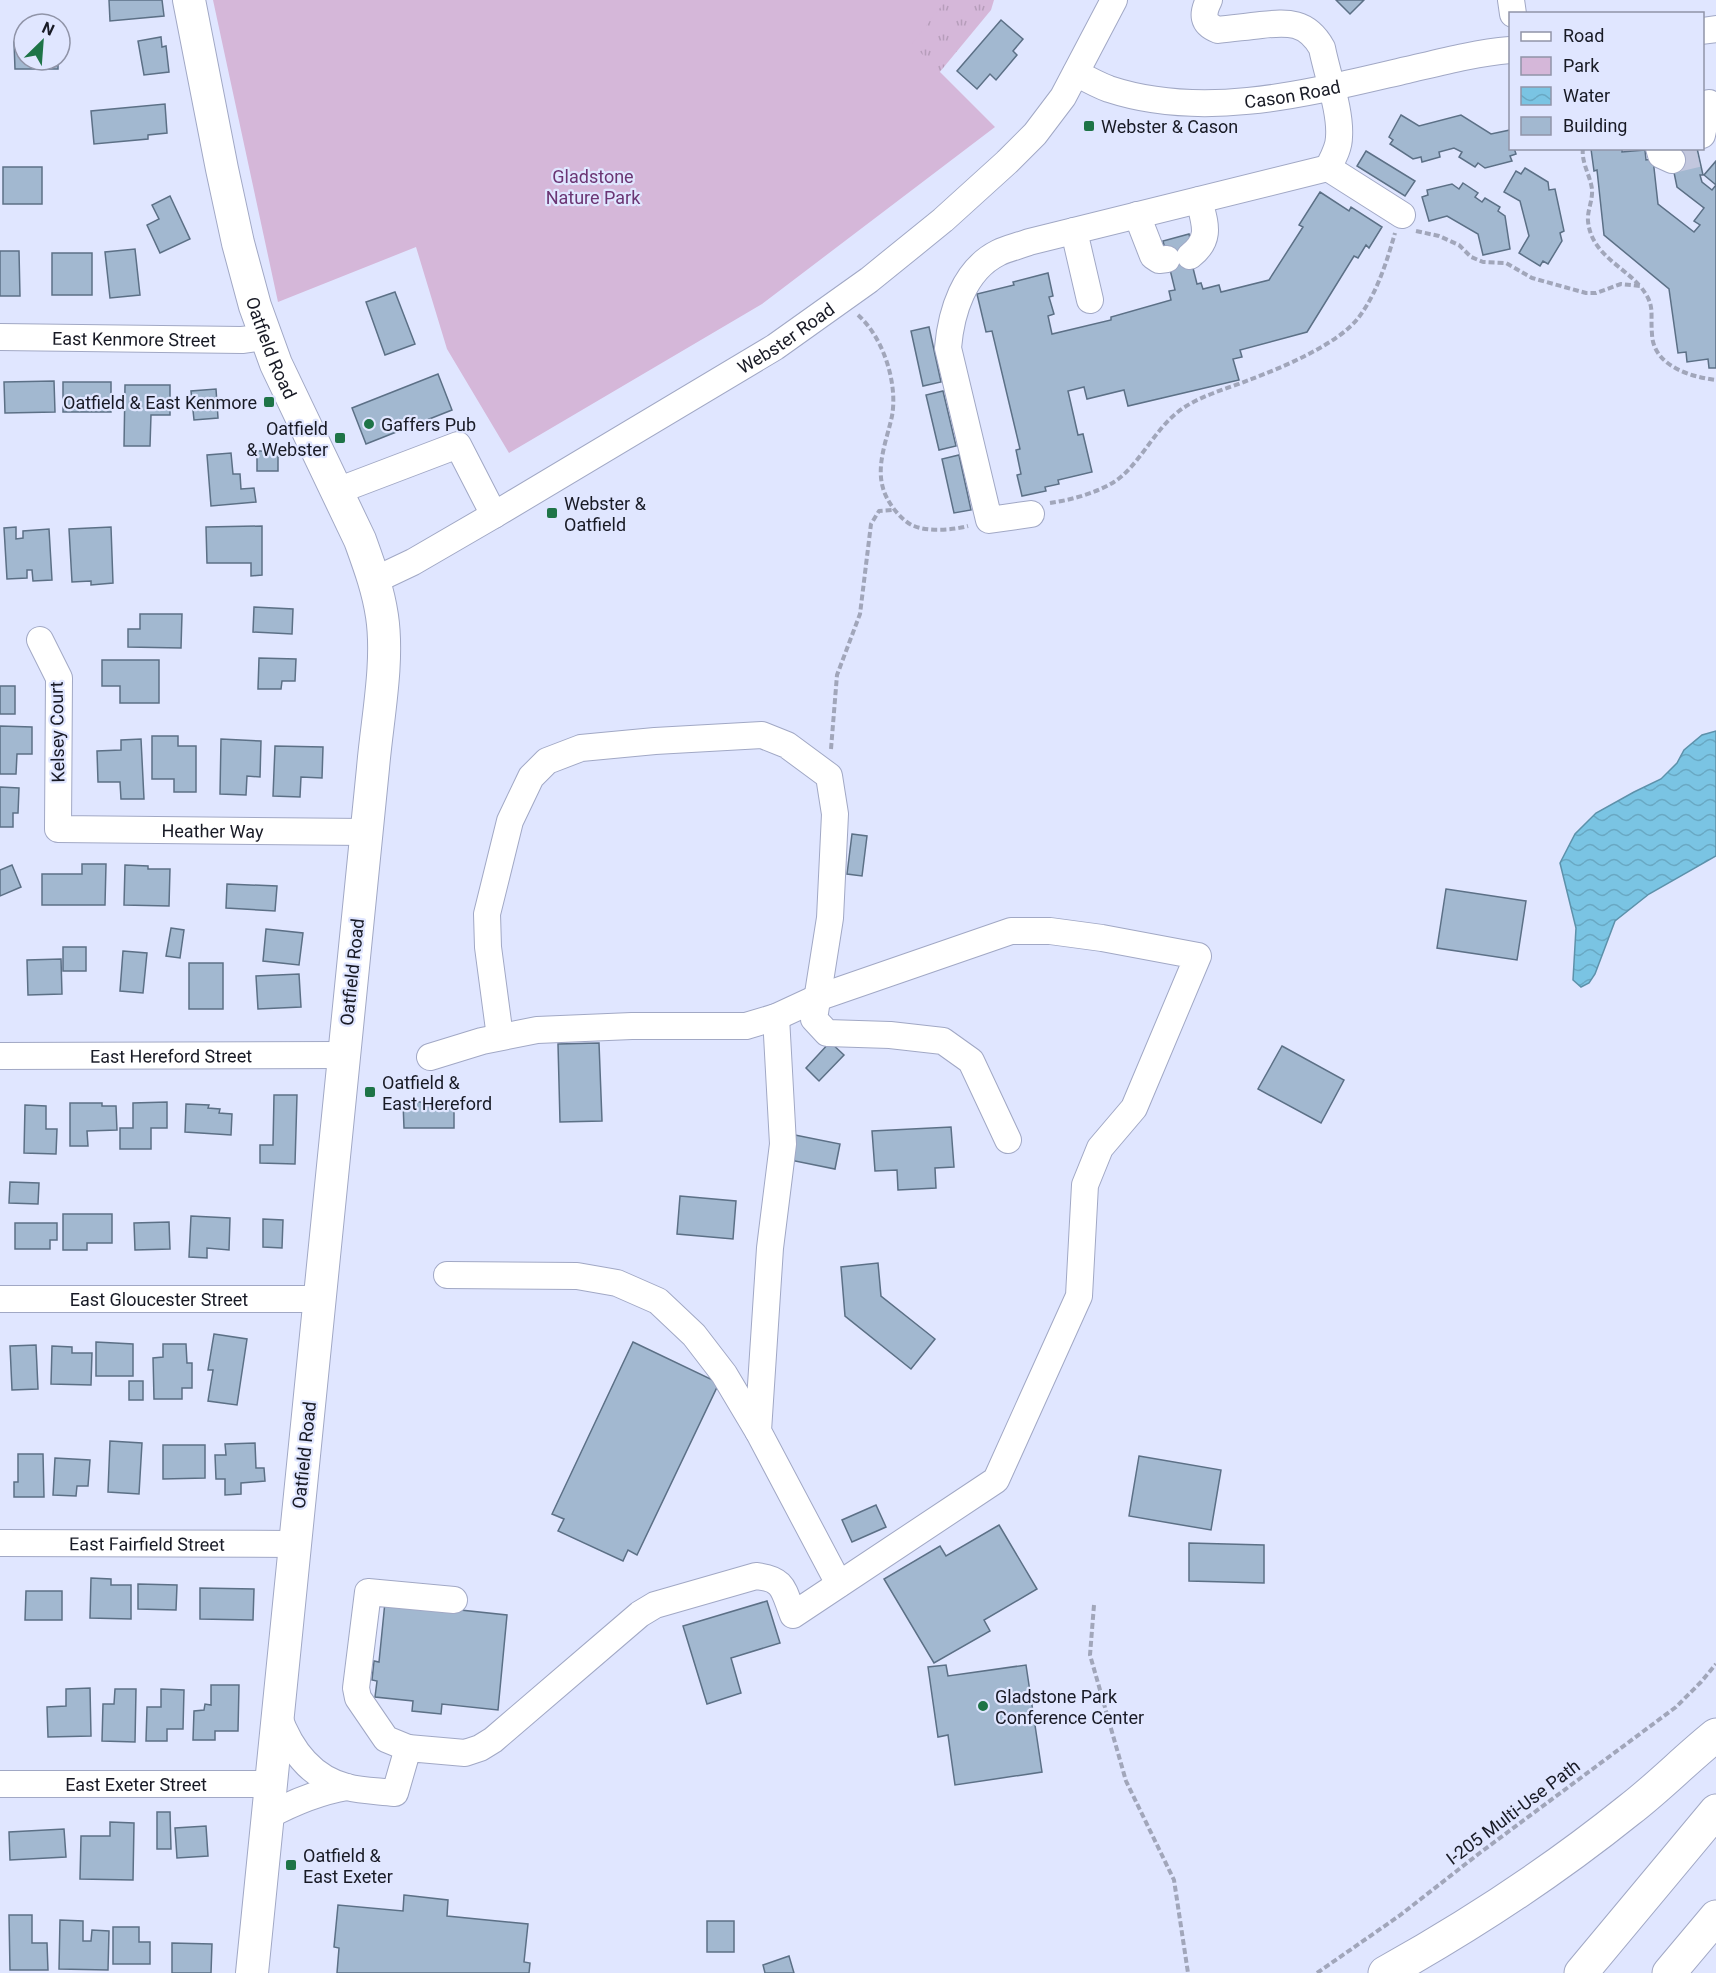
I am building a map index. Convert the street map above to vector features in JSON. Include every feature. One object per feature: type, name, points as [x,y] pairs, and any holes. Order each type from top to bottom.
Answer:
[{"type":"highway","points":[[1385,1973],[1529,1886],[1630,1810],[1716,1735]]},
{"type":"highway","points":[[1581,1973],[1716,1811]]},
{"type":"highway","points":[[1669,1973],[1716,1917]]},
{"type":"main road","name":"Oatfield Road","points":[[189,0],[238,243],[266,337],[276,364],[360,540],[375,580],[382,617],[384,648],[252,1973]]},
{"type":"street","name":"Webster Road","points":[[375,580],[413,562],[494,515],[775,347],[869,280],[943,220],[1007,162],[1051,113],[1076,74],[1114,0]]},
{"type":"street","points":[[1031,514],[989,520],[948,348],[954,312],[963,289],[977,269],[997,254],[1029,242],[1328,168],[1335,155],[1340,138],[1338,120],[1322,48],[1316,38],[1308,30],[1296,24],[1283,23],[1218,30],[1209,27],[1204,20],[1204,10],[1209,0]]},
{"type":"street","name":"Cason Road","points":[[1076,74],[1119,91],[1146,98],[1186,103],[1251,100],[1331,88],[1469,56],[1509,50]]},
{"type":"street","points":[[1704,126],[1709,102]]},
{"type":"street","points":[[1328,168],[1399,221]]},
{"type":"street","points":[[1137,215],[1153,256],[1159,260],[1179,257],[1200,248],[1204,239],[1206,226],[1199,200]]},
{"type":"street","points":[[1074,231],[1090,300]]},
{"type":"street","name":"East Kenmore Street","points":[[0,337],[242,340],[266,337]]},
{"type":"street","points":[[337,491],[458,445],[494,515]]},
{"type":"street","name":"Kelsey Court","points":[[40,640],[59,678],[58,829]]},
{"type":"street","points":[[500,1037],[488,947],[487,914],[510,821],[531,777],[547,761],[581,748],[762,735],[788,745],[829,776],[835,814],[830,918],[814,1019],[827,1033],[890,1035],[943,1041],[971,1061],[1008,1140]]},
{"type":"street","name":"Heather Way","points":[[58,829],[366,832]]},
{"type":"street","points":[[430,1057],[482,1041],[537,1030],[632,1026],[746,1026],[776,1017],[817,998],[1011,932],[1050,931],[1198,956],[1134,1108],[1100,1148],[1085,1185],[1079,1296],[996,1480],[793,1614],[781,1584],[770,1577],[756,1575],[655,1605],[640,1614],[480,1749],[465,1753],[408,1748],[386,1739],[358,1698],[356,1688],[368,1592],[454,1600]]},
{"type":"street","points":[[758,1431],[770,1248],[783,1144],[776,1017]]},
{"type":"street","name":"East Hereford Street","points":[[0,1056],[343,1055]]},
{"type":"street","points":[[447,1275],[577,1276],[617,1283],[658,1301],[694,1335],[724,1374],[758,1431],[839,1584]]},
{"type":"street","name":"East Gloucester Street","points":[[0,1299],[319,1299]]},
{"type":"street","name":"East Fairfield Street","points":[[0,1543],[295,1544]]},
{"type":"street","points":[[278,1715],[285,1733],[309,1768],[347,1787],[395,1793],[408,1748]]},
{"type":"street","name":"East Exeter Street","points":[[0,1784],[272,1784]]},
{"type":"street","points":[[268,1816],[306,1797],[347,1787]]},
{"type":"path","points":[[1583,150],[1592,190],[1588,220],[1591,232],[1598,248],[1631,276],[1650,299],[1652,338],[1659,355],[1672,366],[1692,376],[1716,380]]},
{"type":"path","points":[[1031,514],[1033,506],[1069,499],[1098,490],[1116,481],[1179,411],[1209,394],[1252,379],[1321,347],[1344,332],[1359,317],[1374,290],[1388,257],[1399,221],[1459,245],[1471,257],[1483,262],[1506,263],[1532,278],[1596,293],[1621,284],[1640,286]]},
{"type":"path","points":[[857,314],[884,350],[891,377],[892,413],[881,467],[883,489],[893,510],[914,526],[934,529],[954,530],[989,520]]},
{"type":"path","points":[[829,776],[837,675],[860,614],[871,524],[879,511],[893,510]]},
{"type":"path","points":[[1094,1605],[1090,1655],[1126,1780],[1174,1880],[1188,1973]]},
{"type":"path","name":"I-205 Multi-Use Path","points":[[1317,1973],[1399,1916],[1676,1707],[1716,1664]]},
{"type":"green space","name":"Gladstone Nature Park","points":[[213,0],[946,0],[912,44],[995,127],[762,304],[509,453],[447,349],[416,247],[278,302]]},
{"type":"green space","points":[[857,0],[994,0],[991,10],[934,79]]},
{"type":"water","points":[[1716,731],[1716,856],[1649,894],[1615,921],[1595,974],[1589,983],[1581,987],[1573,980],[1576,928],[1560,863],[1575,834],[1596,813],[1661,779],[1677,763],[1684,750],[1702,735]]},
{"type":"building","points":[[109,0],[162,0],[164,16],[110,21]]},
{"type":"building","points":[[1336,0],[1364,0],[1350,14]]},
{"type":"building","points":[[1001,20],[1023,39],[1013,51],[1017,55],[996,80],[990,74],[977,89],[957,71]]},
{"type":"building","points":[[161,37],[162,47],[166,46],[169,72],[144,75],[138,41]]},
{"type":"building","points":[[165,104],[167,133],[148,135],[148,139],[94,144],[91,111]]},
{"type":"building","points":[[1401,115],[1419,126],[1461,115],[1491,134],[1509,130],[1509,150],[1515,150],[1516,154],[1510,156],[1512,161],[1485,168],[1478,163],[1475,167],[1459,157],[1462,152],[1454,148],[1439,152],[1440,157],[1422,162],[1421,157],[1413,159],[1390,144],[1393,140],[1389,137]]},
{"type":"building","points":[[1591,150],[1622,150],[1622,152],[1645,150],[1646,160],[1653,159],[1658,204],[1694,232],[1700,225],[1694,221],[1704,208],[1677,187],[1669,150],[1697,150],[1703,175],[1700,175],[1702,182],[1712,190],[1716,185],[1716,368],[1709,368],[1708,359],[1687,362],[1686,352],[1678,353],[1669,289],[1604,235],[1597,170],[1594,171]]},
{"type":"building","points":[[1366,151],[1415,181],[1405,196],[1357,166]]},
{"type":"building","points":[[1716,161],[1716,185],[1704,175]]},
{"type":"building","points":[[3,167],[42,167],[42,204],[3,204]]},
{"type":"building","points":[[1525,168],[1548,182],[1549,190],[1555,189],[1564,231],[1560,233],[1562,241],[1548,264],[1543,261],[1540,266],[1519,253],[1529,236],[1520,201],[1504,192],[1516,171],[1521,174]]},
{"type":"building","points":[[1463,183],[1478,193],[1475,197],[1482,202],[1485,198],[1500,207],[1498,211],[1505,216],[1510,249],[1483,255],[1478,234],[1447,216],[1429,221],[1422,197],[1428,195],[1427,190],[1452,184],[1459,189]]},
{"type":"building","points":[[1320,192],[1349,211],[1351,207],[1382,227],[1369,248],[1366,245],[1358,258],[1354,256],[1307,332],[1240,350],[1242,357],[1233,359],[1239,380],[1128,406],[1124,390],[1087,399],[1084,387],[1068,391],[1078,435],[1083,434],[1092,472],[1058,480],[1059,484],[1045,487],[1046,491],[1022,496],[1017,475],[1021,474],[1016,450],[1020,449],[992,331],[986,332],[977,294],[1014,285],[1013,282],[1048,273],[1053,296],[1049,297],[1054,314],[1048,316],[1052,334],[1111,320],[1111,317],[1171,300],[1169,291],[1175,290],[1163,241],[1189,234],[1192,247],[1188,248],[1197,284],[1201,283],[1203,289],[1219,285],[1221,292],[1269,280],[1303,227],[1299,225]]},
{"type":"building","points":[[170,196],[190,239],[160,253],[147,225],[159,219],[152,205]]},
{"type":"building","points":[[135,249],[140,295],[110,298],[105,252]]},
{"type":"building","points":[[0,251],[19,251],[20,296],[0,296]]},
{"type":"building","points":[[52,253],[92,253],[92,295],[52,295]]},
{"type":"building","points":[[395,292],[415,344],[385,355],[366,302]]},
{"type":"building","points":[[929,327],[941,382],[923,386],[911,331]]},
{"type":"building","points":[[438,374],[452,410],[366,444],[352,408]]},
{"type":"building","points":[[54,381],[55,412],[5,413],[4,382]]},
{"type":"building","points":[[63,382],[111,382],[111,412],[63,412]]},
{"type":"building","points":[[125,385],[170,385],[170,415],[151,415],[150,446],[124,446]]},
{"type":"building","points":[[216,389],[218,418],[194,420],[191,391]]},
{"type":"building","points":[[943,391],[956,446],[939,450],[926,395]]},
{"type":"building","points":[[257,451],[278,451],[278,471],[257,471]]},
{"type":"building","points":[[231,453],[233,474],[240,474],[241,489],[254,488],[256,502],[211,506],[207,455]]},
{"type":"building","points":[[959,455],[971,510],[954,513],[942,459]]},
{"type":"building","points":[[262,526],[262,575],[251,576],[251,563],[207,563],[206,527]]},
{"type":"building","points":[[16,527],[16,539],[23,538],[23,531],[49,529],[52,580],[33,581],[32,570],[27,570],[27,578],[7,579],[4,528]]},
{"type":"building","points":[[111,527],[113,583],[91,585],[91,581],[72,582],[69,529]]},
{"type":"building","points":[[254,607],[293,609],[292,634],[253,632]]},
{"type":"building","points":[[140,614],[182,614],[181,648],[128,647],[128,629],[140,629]]},
{"type":"building","points":[[259,658],[296,659],[295,681],[282,681],[281,689],[258,689]]},
{"type":"building","points":[[102,660],[159,660],[159,703],[120,703],[120,686],[102,686]]},
{"type":"building","points":[[0,686],[15,686],[15,714],[0,714]]},
{"type":"building","points":[[0,726],[32,727],[32,754],[17,754],[16,774],[0,774]]},
{"type":"building","points":[[152,736],[178,736],[178,746],[196,746],[196,792],[174,792],[174,779],[152,779]]},
{"type":"building","points":[[141,739],[144,799],[121,799],[120,782],[98,782],[97,751],[121,750],[121,740]]},
{"type":"building","points":[[221,739],[261,741],[260,777],[247,776],[246,795],[220,794]]},
{"type":"building","points":[[275,746],[323,747],[322,778],[301,777],[300,797],[273,796]]},
{"type":"building","points":[[0,787],[19,788],[18,813],[13,813],[13,827],[0,827]]},
{"type":"building","points":[[852,834],[867,836],[862,876],[847,874]]},
{"type":"building","points":[[82,864],[106,864],[105,905],[42,905],[42,874],[82,874]]},
{"type":"building","points":[[12,865],[21,887],[0,896],[0,870]]},
{"type":"building","points":[[125,865],[148,866],[148,869],[170,869],[169,906],[124,905]]},
{"type":"building","points":[[227,884],[277,886],[275,911],[226,908]]},
{"type":"building","points":[[1446,889],[1526,901],[1517,960],[1437,948]]},
{"type":"building","points":[[171,928],[184,930],[180,958],[166,956]]},
{"type":"building","points":[[266,929],[303,933],[299,965],[263,961]]},
{"type":"building","points":[[63,947],[86,947],[86,971],[63,971]]},
{"type":"building","points":[[123,951],[147,953],[143,993],[120,991]]},
{"type":"building","points":[[61,959],[62,994],[28,995],[27,960]]},
{"type":"building","points":[[189,963],[223,963],[223,1009],[189,1009]]},
{"type":"building","points":[[299,974],[301,1007],[258,1009],[256,976]]},
{"type":"building","points":[[830,1042],[844,1055],[819,1081],[806,1068]]},
{"type":"building","points":[[599,1043],[602,1121],[560,1122],[558,1044]]},
{"type":"building","points":[[1282,1046],[1344,1080],[1321,1123],[1258,1089]]},
{"type":"building","points":[[274,1095],[297,1095],[295,1164],[260,1163],[260,1145],[273,1145]]},
{"type":"building","points":[[167,1102],[167,1128],[151,1128],[151,1149],[120,1149],[120,1128],[133,1128],[133,1103]]},
{"type":"building","points":[[403,1102],[454,1102],[454,1128],[404,1128]]},
{"type":"building","points":[[70,1103],[102,1103],[102,1106],[116,1106],[117,1130],[87,1131],[88,1146],[70,1146]]},
{"type":"building","points":[[186,1104],[209,1105],[208,1108],[220,1109],[219,1113],[232,1114],[231,1135],[185,1132]]},
{"type":"building","points":[[25,1105],[46,1106],[46,1129],[57,1129],[56,1154],[24,1153]]},
{"type":"building","points":[[951,1127],[954,1167],[935,1168],[936,1188],[898,1190],[897,1170],[875,1171],[872,1131]]},
{"type":"building","points":[[790,1134],[840,1144],[835,1169],[785,1159]]},
{"type":"building","points":[[10,1182],[39,1183],[38,1204],[9,1203]]},
{"type":"building","points":[[680,1196],[736,1201],[733,1239],[677,1234]]},
{"type":"building","points":[[63,1214],[112,1214],[112,1243],[87,1243],[87,1250],[63,1250]]},
{"type":"building","points":[[191,1216],[230,1218],[229,1250],[207,1248],[207,1258],[189,1257]]},
{"type":"building","points":[[263,1219],[283,1220],[282,1248],[263,1247]]},
{"type":"building","points":[[169,1222],[170,1249],[135,1250],[134,1223]]},
{"type":"building","points":[[15,1223],[57,1223],[57,1240],[50,1240],[50,1249],[15,1249]]},
{"type":"building","points":[[878,1263],[881,1296],[935,1339],[911,1369],[845,1316],[841,1267]]},
{"type":"building","points":[[214,1334],[247,1339],[237,1405],[208,1401],[213,1370],[208,1370]]},
{"type":"building","points":[[96,1342],[133,1344],[133,1376],[96,1376]]},
{"type":"building","points":[[633,1342],[719,1383],[637,1555],[628,1550],[623,1561],[558,1531],[564,1519],[552,1514]]},
{"type":"building","points":[[163,1344],[186,1344],[187,1363],[192,1363],[192,1388],[182,1388],[182,1399],[154,1399],[153,1358],[163,1357]]},
{"type":"building","points":[[36,1345],[38,1389],[12,1390],[10,1346]]},
{"type":"building","points":[[52,1346],[72,1347],[72,1353],[92,1353],[91,1385],[51,1384]]},
{"type":"building","points":[[129,1381],[143,1381],[143,1400],[129,1400]]},
{"type":"building","points":[[110,1441],[142,1443],[139,1494],[108,1492]]},
{"type":"building","points":[[255,1443],[256,1468],[264,1468],[265,1481],[241,1483],[241,1494],[225,1495],[225,1479],[216,1479],[215,1455],[226,1455],[225,1444]]},
{"type":"building","points":[[163,1445],[205,1445],[205,1478],[163,1479]]},
{"type":"building","points":[[18,1454],[43,1454],[44,1497],[14,1497],[14,1482],[18,1482]]},
{"type":"building","points":[[1139,1456],[1221,1470],[1211,1530],[1129,1516]]},
{"type":"building","points":[[55,1458],[90,1460],[88,1486],[77,1486],[76,1496],[53,1495]]},
{"type":"building","points":[[876,1505],[886,1527],[852,1542],[842,1520]]},
{"type":"building","points":[[999,1525],[1037,1589],[984,1620],[990,1631],[934,1663],[884,1579],[940,1546],[946,1556]]},
{"type":"building","points":[[1189,1543],[1264,1545],[1264,1583],[1189,1581]]},
{"type":"building","points":[[91,1578],[111,1579],[111,1585],[131,1585],[131,1619],[90,1618]]},
{"type":"building","points":[[138,1584],[177,1585],[176,1610],[138,1609]]},
{"type":"building","points":[[200,1588],[254,1589],[253,1620],[200,1619]]},
{"type":"building","points":[[26,1591],[62,1591],[62,1620],[25,1620]]},
{"type":"building","points":[[767,1601],[780,1643],[731,1658],[741,1693],[707,1704],[683,1626]]},
{"type":"building","points":[[385,1602],[507,1615],[498,1710],[442,1704],[441,1714],[412,1711],[413,1701],[375,1697],[377,1681],[372,1680],[374,1661],[379,1662]]},
{"type":"building","name":"Gladstone Park Conference Center","points":[[946,1665],[948,1676],[1026,1665],[1042,1772],[955,1785],[948,1735],[938,1737],[928,1667]]},
{"type":"building","points":[[211,1685],[239,1685],[238,1731],[215,1731],[215,1740],[193,1740],[194,1711],[204,1710],[205,1704],[211,1705]]},
{"type":"building","points":[[90,1688],[91,1736],[48,1737],[47,1707],[66,1706],[66,1689]]},
{"type":"building","points":[[115,1689],[136,1689],[135,1742],[102,1741],[103,1704],[114,1704]]},
{"type":"building","points":[[161,1689],[184,1690],[183,1729],[167,1729],[167,1741],[146,1741],[147,1707],[161,1707]]},
{"type":"building","points":[[157,1812],[170,1812],[171,1849],[157,1849]]},
{"type":"building","points":[[110,1822],[134,1823],[133,1880],[80,1879],[81,1836],[110,1836]]},
{"type":"building","points":[[206,1826],[208,1856],[177,1858],[175,1828]]},
{"type":"building","points":[[64,1829],[66,1857],[10,1860],[9,1832]]},
{"type":"building","points":[[404,1895],[448,1900],[447,1916],[528,1924],[524,1962],[530,1963],[529,1973],[337,1973],[339,1948],[334,1947],[338,1905],[403,1911]]},
{"type":"building","points":[[9,1915],[32,1915],[32,1943],[47,1943],[48,1970],[10,1970]]},
{"type":"building","points":[[60,1920],[83,1921],[83,1941],[91,1941],[92,1930],[109,1931],[108,1970],[59,1969]]},
{"type":"building","points":[[707,1921],[734,1921],[734,1952],[707,1952]]},
{"type":"building","points":[[113,1927],[139,1927],[139,1942],[150,1942],[150,1964],[113,1964]]},
{"type":"building","points":[[172,1943],[212,1944],[211,1973],[172,1973]]},
{"type":"building","points":[[789,1956],[794,1973],[765,1973],[763,1965]]},
{"type":"tunnel","points":[[1672,160],[1698,154]]},
{"type":"place","name":"Webster & Cason","points":[[1089,126]]},
{"type":"place","name":"Oatfield & East Kenmore","points":[[269,402]]},
{"type":"place","name":"Gaffers Pub","points":[[369,424]]},
{"type":"place","name":"Oatfield & Webster","points":[[340,438]]},
{"type":"place","name":"Webster & Oatfield","points":[[552,513]]},
{"type":"place","name":"Oatfield & East Hereford","points":[[370,1092]]},
{"type":"place","name":"Gladstone Park Conference Center","points":[[983,1706]]},
{"type":"place","name":"Oatfield & East Exeter","points":[[291,1865]]}]
